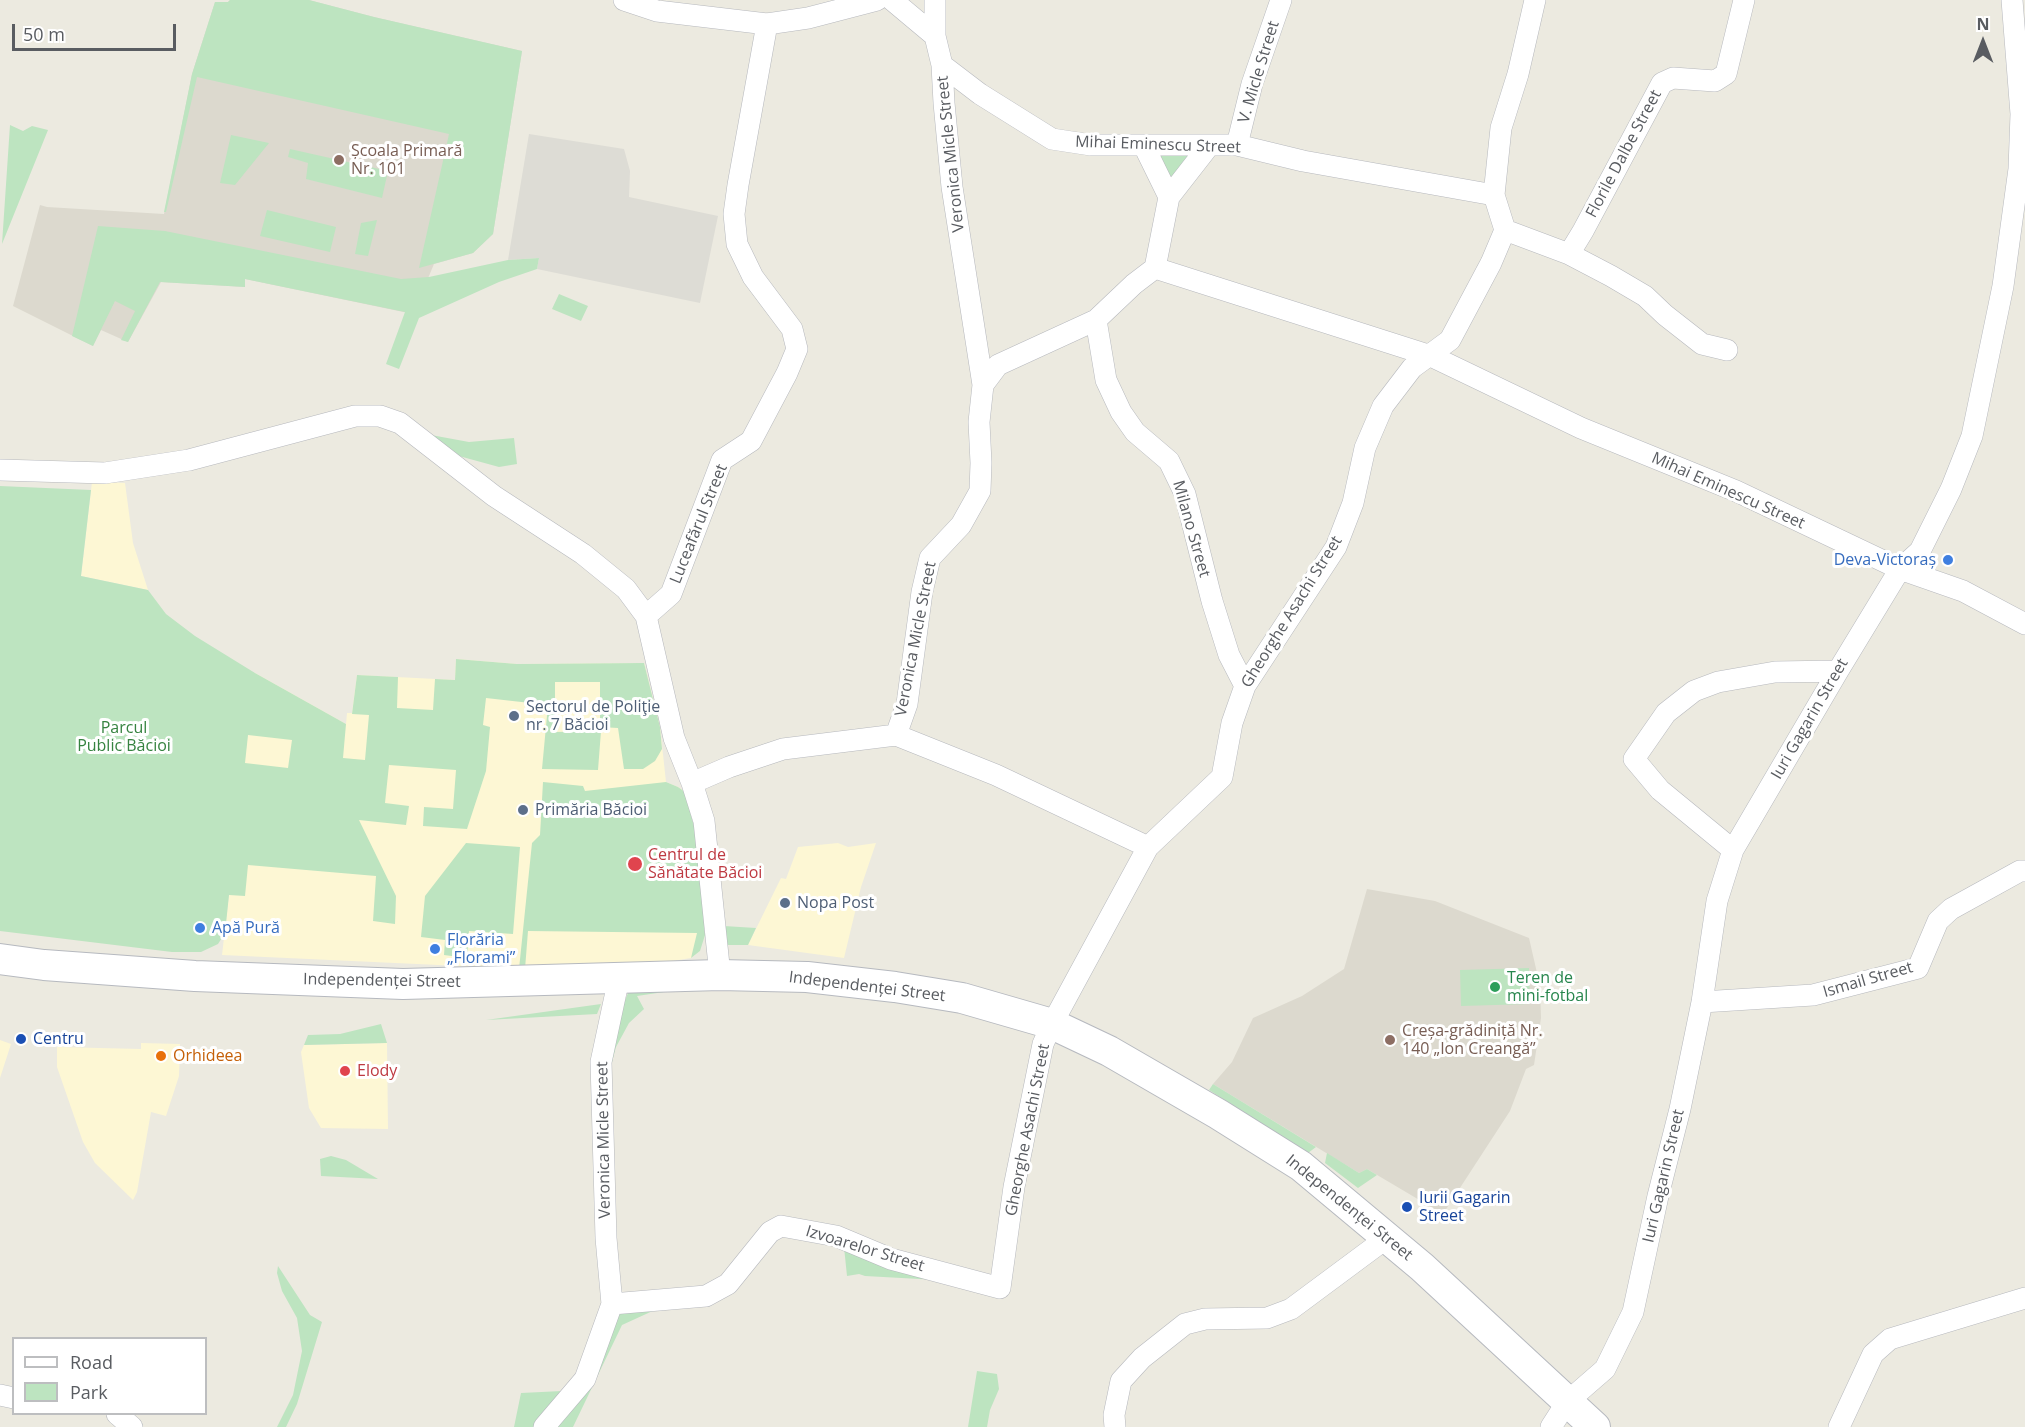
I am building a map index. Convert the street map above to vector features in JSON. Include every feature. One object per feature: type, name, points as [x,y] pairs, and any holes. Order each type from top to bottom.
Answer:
[{"type":"main road","name":"Independenței Street","points":[[0,959],[44,965],[195,976],[403,984],[720,975],[807,977],[895,987],[962,999],[1052,1024],[1119,1057],[1218,1114],[1301,1166],[1388,1237],[1595,1427]]},
{"type":"street","points":[[624,0],[657,11],[768,24],[808,18],[877,0]]},
{"type":"street","points":[[892,0],[935,36]]},
{"type":"street","points":[[935,0],[935,36],[942,65]]},
{"type":"street","name":"V. Micle Street","points":[[1238,145],[1252,84],[1281,0]]},
{"type":"street","points":[[1534,0],[1518,74],[1501,128],[1494,195],[1504,230],[1569,254],[1645,296],[1702,344],[1727,351]]},
{"type":"street","name":"Florile Dalbe Street","points":[[1569,254],[1662,83],[1673,78],[1715,81],[1726,74],[1744,0]]},
{"type":"street","name":"Iuri Gagarin Street","points":[[1551,1427],[1567,1402],[1605,1369],[1633,1312],[1702,1002],[1717,901],[1733,850],[1900,569],[1920,551],[1951,489],[1971,436],[2003,286],[2022,170],[2021,114],[2012,0]]},
{"type":"street","name":"Luceafărul Street","points":[[646,616],[672,594],[722,460],[750,441],[787,373],[797,349],[792,329],[753,277],[736,244],[734,214],[768,24]]},
{"type":"street","name":"Mihai Eminescu Street","points":[[942,65],[980,94],[1052,139],[1091,145],[1208,147],[1238,145],[1303,161],[1494,195]]},
{"type":"street","name":"Veronica Micle Street","points":[[692,783],[783,748],[896,735],[907,704],[922,592],[930,558],[961,525],[980,491],[979,422],[983,385],[952,188],[942,65]]},
{"type":"street","points":[[1144,146],[1169,197]]},
{"type":"street","points":[[983,385],[998,365],[1096,320],[1134,284],[1155,268],[1169,197],[1208,147]]},
{"type":"street","name":"Gheorghe Asachi Street","points":[[1000,1288],[1014,1187],[1044,1044],[1052,1024],[1148,847],[1221,777],[1233,723],[1245,686],[1336,547],[1353,502],[1365,448],[1383,406],[1412,368],[1450,340],[1491,263],[1504,230]]},
{"type":"street","points":[[1155,268],[1431,356]]},
{"type":"street","name":"Milano Street","points":[[1096,320],[1106,380],[1120,412],[1135,432],[1169,461],[1185,494],[1212,601],[1229,655],[1245,686]]},
{"type":"street","name":"Mihai Eminescu Street","points":[[1431,356],[1581,428],[1736,491],[1900,569],[1963,591],[2025,624]]},
{"type":"street","points":[[0,470],[105,473],[189,460],[355,416],[380,416],[400,423],[494,496],[583,554],[626,589],[646,616],[674,738],[704,821],[720,975]]},
{"type":"street","points":[[1733,850],[1660,790],[1634,759],[1666,713],[1694,691],[1718,682],[1775,672],[1838,671]]},
{"type":"street","points":[[896,735],[996,775],[1148,847]]},
{"type":"street","name":"Ismail Street","points":[[1702,1002],[1814,995],[1918,968],[1938,921],[1951,909],[2025,871]]},
{"type":"street","name":"Veronica Micle Street","points":[[612,1304],[606,1238],[601,1062],[619,978]]},
{"type":"street","name":"Izvoarelor Street","points":[[612,1304],[706,1296],[728,1284],[770,1232],[781,1226],[836,1236],[891,1259],[1000,1288]]},
{"type":"street","points":[[1115,1427],[1114,1415],[1120,1381],[1142,1358],[1185,1324],[1205,1319],[1267,1318],[1291,1309],[1388,1237]]},
{"type":"street","points":[[1839,1427],[1873,1354],[1890,1339],[2025,1298]]},
{"type":"street","points":[[544,1427],[585,1379],[612,1304]]},
{"type":"street","points":[[119,1415],[132,1427]]},
{"type":"shaded area","name":"Școala Primară Nr. 101","points":[[309,0],[522,51],[493,234],[473,253],[434,264],[413,314],[245,279],[245,287],[161,282],[128,342],[101,330],[93,346],[13,306],[40,205],[164,214],[192,74],[215,2]]},
{"type":"shaded area","points":[[529,134],[624,149],[630,171],[629,197],[718,216],[700,303],[537,269],[539,258],[508,260]]},
{"type":"shaded area","points":[[92,482],[125,483],[133,543],[148,590],[81,576]]},
{"type":"shaded area","points":[[456,659],[517,664],[644,663],[660,727],[666,782],[685,792],[700,951],[691,958],[642,966],[525,969],[222,955],[255,673],[346,724],[347,713],[352,713],[357,675],[455,680]]},
{"type":"shaded area","points":[[838,843],[848,847],[876,843],[861,887],[844,958],[748,945],[781,878],[786,879],[798,847]]},
{"type":"shaded area","name":"Creșa-grădiniță Nr. 140 „Ion Creangă”","points":[[1367,889],[1435,901],[1529,938],[1540,986],[1541,1018],[1534,1065],[1526,1069],[1510,1111],[1443,1214],[1367,1169],[1359,1173],[1213,1084],[1232,1062],[1253,1018],[1302,996],[1344,969]]},
{"type":"shaded area","points":[[0,1040],[11,1044],[0,1078]]},
{"type":"shaded area","points":[[141,1043],[180,1044],[179,1076],[166,1116],[151,1112],[137,1192],[133,1200],[95,1163],[83,1142],[57,1067],[57,1047],[141,1049]]},
{"type":"shaded area","points":[[387,1043],[388,1129],[321,1128],[309,1108],[301,1052],[304,1045]]},
{"type":"green space","points":[[309,0],[522,51],[493,234],[473,253],[419,268],[449,134],[197,77],[166,212],[164,212],[192,74],[215,2]]},
{"type":"green space","points":[[10,125],[23,131],[32,126],[48,130],[2,244]]},
{"type":"green space","points":[[231,135],[269,143],[235,185],[220,183]]},
{"type":"green space","points":[[290,149],[388,171],[382,198],[306,179],[308,163],[288,157]]},
{"type":"green space","points":[[1156,152],[1193,153],[1170,184]]},
{"type":"green space","points":[[267,210],[336,227],[330,252],[260,236]]},
{"type":"green space","points":[[377,220],[368,256],[355,254],[361,223]]},
{"type":"green space","points":[[98,226],[165,231],[401,279],[429,277],[508,260],[539,258],[537,269],[499,282],[419,318],[399,369],[386,364],[405,312],[245,279],[245,287],[160,282],[128,342],[121,340],[135,311],[115,301],[93,346],[72,336]]},
{"type":"green space","points":[[559,294],[588,306],[581,321],[552,309]]},
{"type":"green space","points":[[431,435],[469,442],[514,438],[517,464],[499,467],[448,453]]},
{"type":"green space","name":"Parcul Public Băcioi","points":[[0,486],[91,490],[81,576],[148,590],[166,614],[195,636],[346,724],[343,758],[365,760],[369,715],[352,714],[357,675],[398,677],[397,708],[433,710],[435,679],[455,680],[456,659],[517,664],[644,663],[660,727],[662,749],[655,761],[643,769],[624,769],[618,728],[600,727],[600,682],[555,682],[555,732],[601,731],[598,770],[542,769],[548,705],[486,698],[483,725],[490,727],[486,771],[467,829],[423,826],[424,807],[453,809],[456,770],[389,765],[385,803],[409,806],[406,825],[359,820],[396,896],[395,924],[373,921],[376,876],[248,865],[245,896],[229,895],[225,933],[218,944],[201,952],[172,952],[0,931]],"holes":[[[248,735],[292,740],[288,768],[245,763]]]},
{"type":"green space","points":[[543,782],[583,786],[585,791],[666,782],[685,792],[699,845],[705,935],[700,951],[691,958],[697,933],[528,931],[525,969],[519,969],[532,843],[540,835]]},
{"type":"green space","points":[[466,843],[520,847],[513,934],[469,931],[467,958],[444,955],[445,940],[421,937],[425,896]]},
{"type":"green space","points":[[724,926],[756,928],[748,945],[723,945]]},
{"type":"green space","name":"Teren de mini-fotbal","points":[[1529,968],[1530,1004],[1461,1006],[1460,970]]},
{"type":"green space","points":[[704,986],[637,996],[644,1009],[629,1023],[616,1047],[608,1077],[621,1010],[628,993]]},
{"type":"green space","points":[[601,1004],[597,1014],[486,1020]]},
{"type":"green space","points":[[381,1024],[387,1043],[304,1045],[308,1035],[340,1034]]},
{"type":"green space","points":[[1213,1084],[1316,1147],[1308,1153],[1209,1090]]},
{"type":"green space","points":[[1327,1153],[1359,1173],[1367,1169],[1377,1175],[1358,1188],[1325,1163]]},
{"type":"green space","points":[[331,1156],[346,1160],[378,1179],[321,1176],[320,1159]]},
{"type":"green space","points":[[844,1247],[956,1281],[859,1274],[847,1276]]},
{"type":"green space","points":[[278,1266],[310,1315],[322,1322],[297,1404],[286,1427],[277,1427],[293,1395],[302,1351],[297,1318],[282,1291],[277,1273]]},
{"type":"green space","points":[[653,1307],[657,1309],[622,1325],[573,1427],[551,1427],[619,1314]]},
{"type":"green space","points":[[977,1371],[997,1374],[999,1389],[990,1410],[987,1427],[968,1427]]},
{"type":"green space","points":[[562,1391],[535,1427],[514,1427],[521,1393]]},
{"type":"place","name":"Școala Primară Nr. 101","points":[[339,160]]},
{"type":"place","name":"Deva-Victoraș","points":[[1948,560]]},
{"type":"place","name":"Sectorul de Poliţie nr. 7 Băcioi","points":[[514,716]]},
{"type":"place","name":"Primăria Băcioi","points":[[523,810]]},
{"type":"place","name":"Centrul de Sănătate Băcioi","points":[[635,864]]},
{"type":"place","name":"Nopa Post","points":[[785,903]]},
{"type":"place","name":"Apă Pură","points":[[200,928]]},
{"type":"place","name":"Florăria „Florami”","points":[[435,949]]},
{"type":"place","name":"Teren de mini-fotbal","points":[[1495,987]]},
{"type":"place","name":"Centru","points":[[21,1039]]},
{"type":"place","name":"Creșa-grădiniță Nr. 140 „Ion Creangă”","points":[[1390,1040]]},
{"type":"place","name":"Orhideea","points":[[161,1056]]},
{"type":"place","name":"Elody","points":[[345,1071]]},
{"type":"place","name":"Iurii Gagarin Street","points":[[1407,1207]]}]
